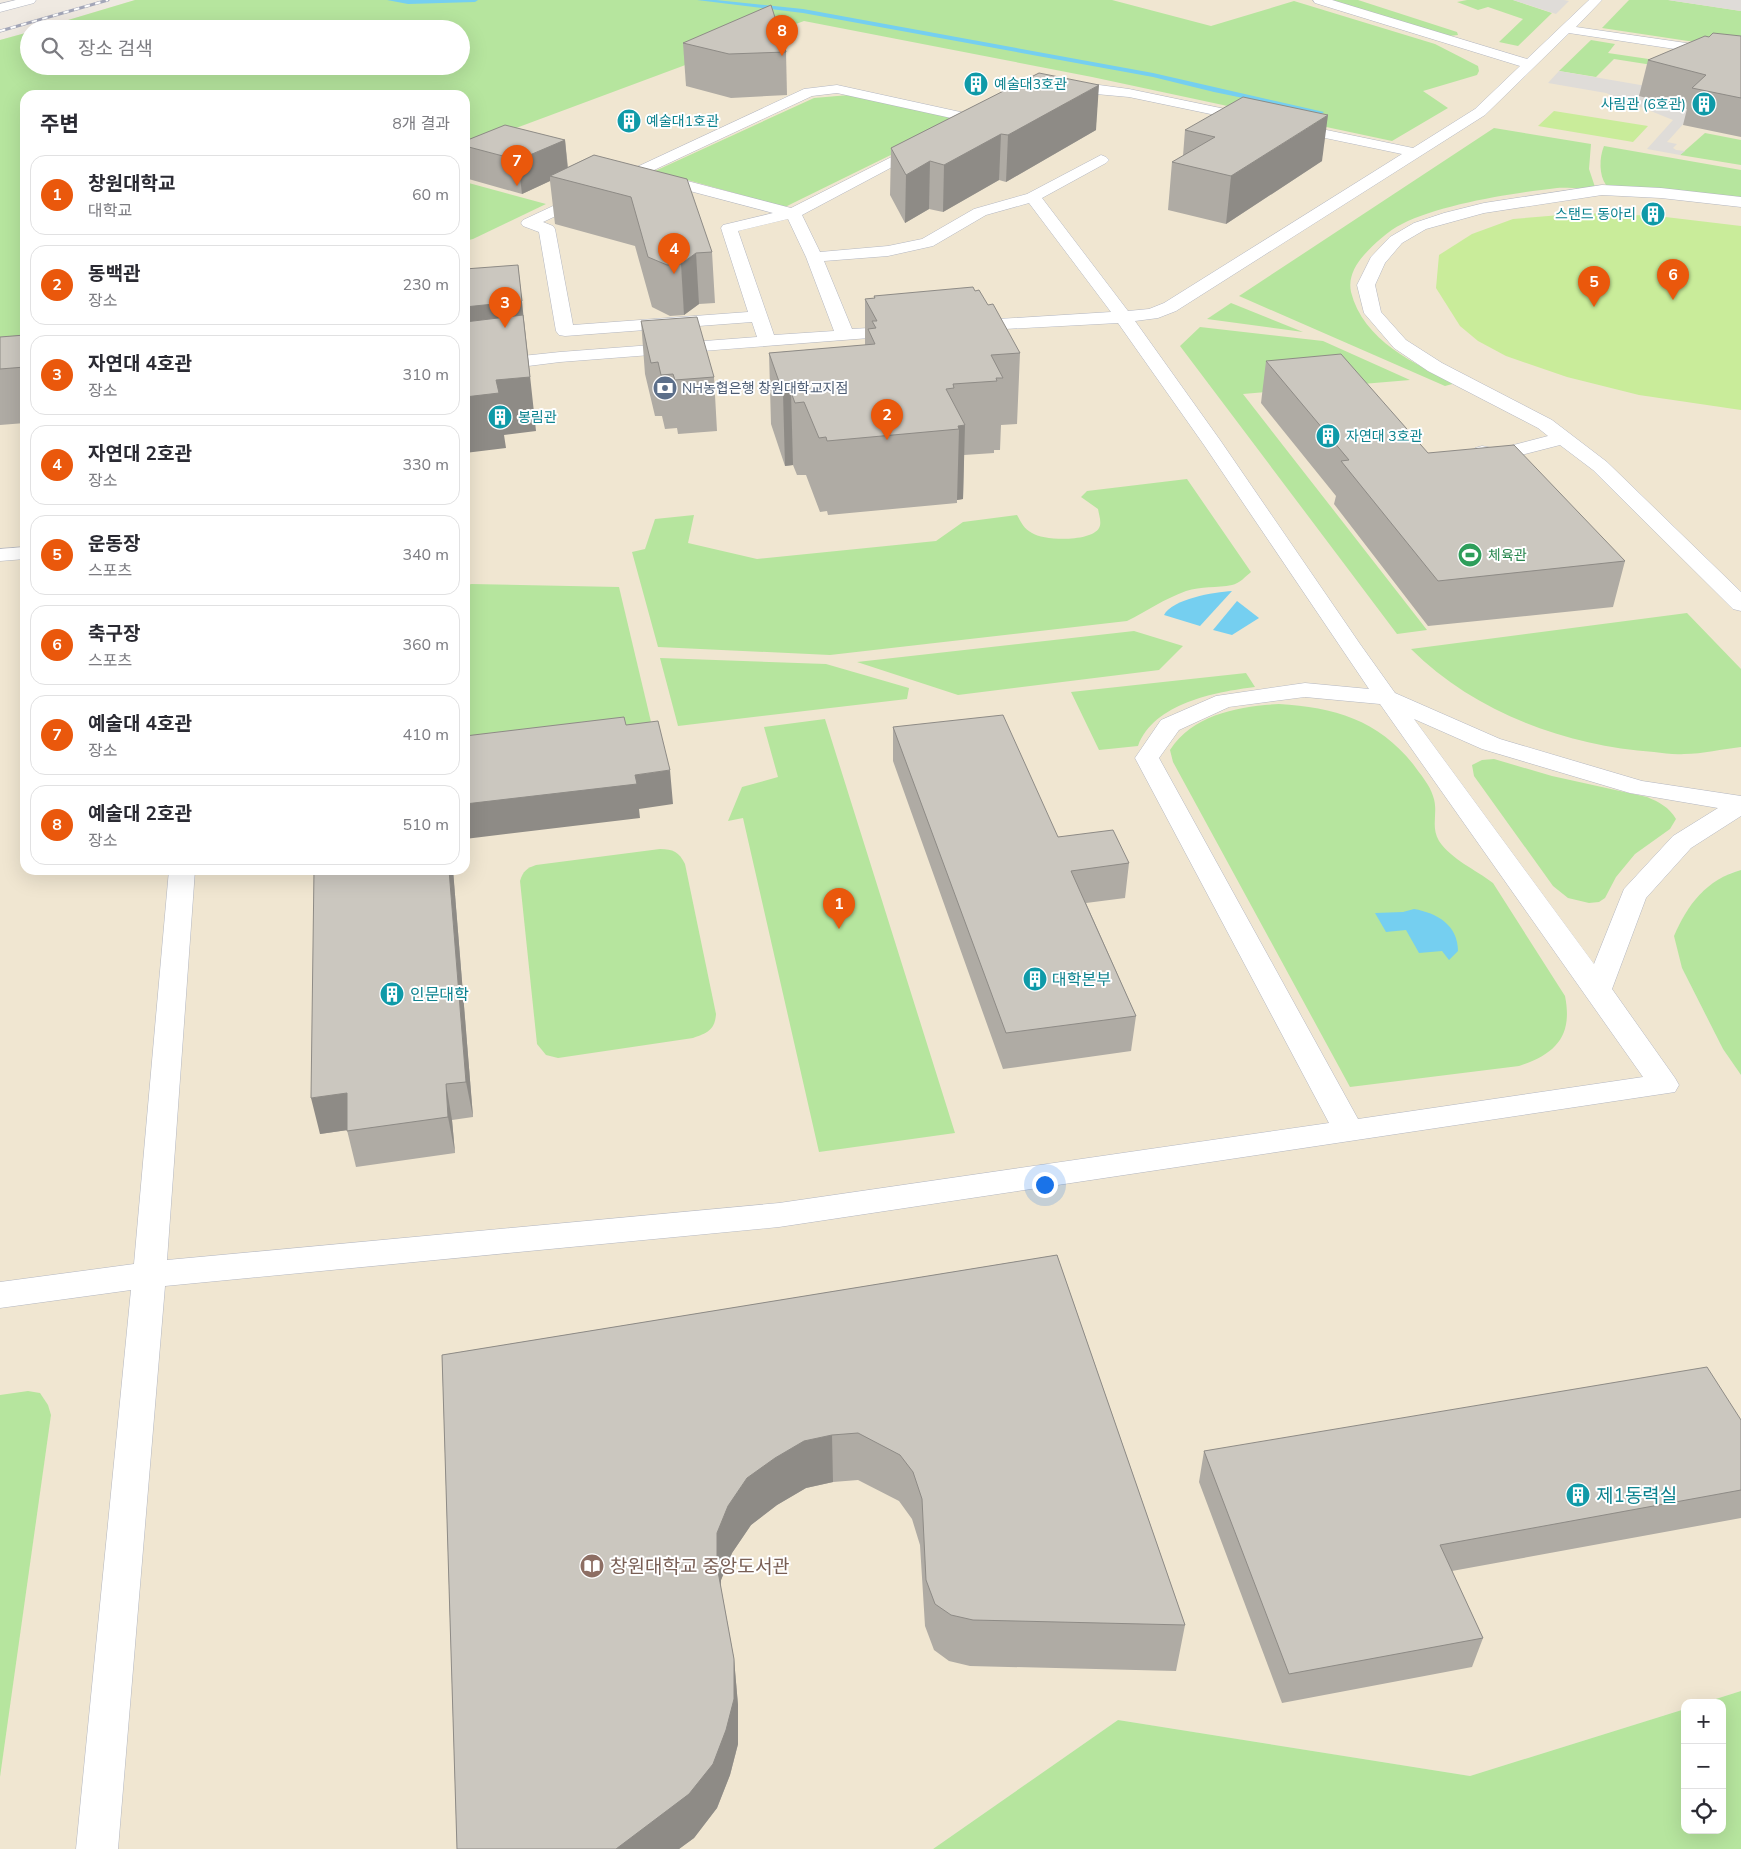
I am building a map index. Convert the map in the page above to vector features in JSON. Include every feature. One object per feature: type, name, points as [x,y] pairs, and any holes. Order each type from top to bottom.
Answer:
[{"type":"street","points":[[0,8],[30,0]]},
{"type":"street","points":[[1319,0],[1528,64]]},
{"type":"street","points":[[948,327],[1152,314],[1170,307],[1480,112],[1596,0]]},
{"type":"street","points":[[1566,29],[1741,55]]},
{"type":"street","points":[[1052,88],[1090,88],[1129,93],[1417,153]]},
{"type":"street","points":[[759,316],[565,331],[547,229],[528,223],[809,92],[837,89],[974,119]]},
{"type":"street","points":[[956,128],[989,111]]},
{"type":"street","points":[[767,341],[729,228],[793,213],[939,137]]},
{"type":"street","points":[[814,257],[888,251],[917,246],[934,240],[980,212],[1033,197],[1101,160]]},
{"type":"street","points":[[635,172],[793,213],[814,257],[846,335]]},
{"type":"street","points":[[1741,202],[1623,190],[1602,190],[1521,201],[1450,216],[1420,226],[1396,240],[1377,261],[1366,285],[1373,314],[1400,344],[1435,367],[1545,424],[1600,466],[1741,604]]},
{"type":"street","points":[[0,1295],[148,1275],[779,1215],[1664,1085],[1598,990],[1351,648],[1213,444],[1123,316],[1033,197]]},
{"type":"street","points":[[470,367],[560,357],[920,329]]},
{"type":"street","points":[[1472,450],[1498,455],[1563,438]]},
{"type":"street","points":[[0,554],[20,553]]},
{"type":"street","points":[[1349,1131],[1147,758],[1170,726],[1224,701],[1304,690],[1388,698],[1491,744],[1639,788],[1741,804]]},
{"type":"street","points":[[1598,990],[1634,895],[1682,842],[1741,804]]},
{"type":"street","points":[[97,1849],[140,1390],[182,875]]},
{"type":"shaded area","points":[[135,0],[1741,0],[1741,870],[1730,873],[1701,893],[1682,968],[1723,1049],[1741,1075],[1741,1691],[1716,1699],[1681,1699],[1681,1710],[1470,1776],[1118,1720],[933,1849],[0,1849],[0,40],[20,34],[20,75],[470,75],[470,20],[68,20]]},
{"type":"shaded area","points":[[1513,0],[1564,0],[1569,1],[1556,14]]},
{"type":"shaded area","points":[[1668,0],[1741,0],[1741,11]]},
{"type":"shaded area","points":[[1559,71],[1658,88],[1695,111],[1667,142],[1677,144],[1673,148],[1676,150],[1685,151],[1680,155],[1647,149],[1673,120],[1606,93],[1548,83]]},
{"type":"green space","points":[[135,0],[1112,0],[1211,26],[1294,1],[1435,44],[1478,66],[1479,71],[1477,75],[1423,91],[1448,108],[1392,141],[1092,77],[804,21],[470,145],[470,90],[20,90],[20,344],[0,343],[0,40],[20,34],[20,75],[470,75],[470,20],[68,20]]},
{"type":"green space","points":[[1329,0],[1358,0],[1457,32],[1458,35],[1449,36]]},
{"type":"green space","points":[[1467,0],[1513,0],[1552,13],[1518,46],[1499,42],[1523,19],[1488,7],[1478,10],[1457,2]]},
{"type":"green space","points":[[1629,0],[1668,0],[1741,11],[1741,49],[1602,28]]},
{"type":"green space","points":[[1591,40],[1615,44],[1608,53],[1669,62],[1665,67],[1614,59],[1596,77],[1559,71]]},
{"type":"green space","points":[[849,95],[964,119],[785,207],[655,171],[814,98]]},
{"type":"green space","points":[[1554,111],[1648,126],[1633,142],[1538,126]]},
{"type":"green space","points":[[1494,128],[1591,144],[1589,169],[1595,187],[1557,188],[1499,196],[1457,205],[1418,217],[1392,230],[1373,246],[1358,263],[1350,282],[1351,292],[1357,309],[1379,337],[1408,359],[1456,383],[1445,386],[1239,296]]},
{"type":"green space","points":[[1705,133],[1741,140],[1741,165],[1680,155]]},
{"type":"green space","points":[[1604,146],[1741,170],[1741,197],[1606,185],[1600,166]]},
{"type":"green space","points":[[470,183],[546,204],[470,240]]},
{"type":"green space","points":[[1585,213],[1657,216],[1741,226],[1741,410],[1639,395],[1567,377],[1506,356],[1478,341],[1460,326],[1436,288],[1439,255],[1472,234],[1513,219]]},
{"type":"green space","points":[[1231,303],[1303,332],[1207,319]]},
{"type":"green space","points":[[1200,327],[1323,341],[1410,380],[1243,394],[1427,630],[1397,634],[1180,346]]},
{"type":"green space","points":[[1187,479],[1251,572],[1235,584],[1197,588],[1178,594],[1127,621],[830,655],[658,647],[632,552],[645,549],[655,519],[694,515],[688,543],[757,559],[936,541],[963,522],[1017,515],[1027,529],[1038,536],[1056,539],[1077,538],[1094,533],[1100,526],[1098,509],[1081,497],[1087,491]]},
{"type":"green space","points":[[470,584],[619,587],[657,747],[470,769]]},
{"type":"green space","points":[[1687,613],[1741,669],[1741,747],[1698,753],[1673,754],[1621,748],[1555,733],[1523,722],[1492,708],[1463,691],[1411,649]]},
{"type":"green space","points":[[1134,631],[1183,646],[1159,670],[958,695],[857,662]]},
{"type":"green space","points":[[660,658],[826,664],[909,688],[907,699],[678,726]]},
{"type":"green space","points":[[1246,673],[1255,687],[1222,692],[1188,702],[1172,710],[1157,719],[1146,731],[1138,746],[1099,750],[1071,692]]},
{"type":"green space","points":[[1279,704],[1318,708],[1370,726],[1385,736],[1413,764],[1432,792],[1435,802],[1435,830],[1439,841],[1450,854],[1493,883],[1565,996],[1567,1010],[1564,1033],[1559,1042],[1543,1056],[1519,1066],[1350,1087],[1173,762],[1170,750],[1191,728],[1218,714],[1249,707]]},
{"type":"green space","points":[[825,719],[955,1133],[819,1152],[743,818],[728,821],[742,787],[778,777],[764,727]]},
{"type":"green space","points":[[1494,759],[1552,776],[1647,797],[1663,805],[1676,819],[1670,829],[1635,854],[1616,877],[1605,898],[1599,902],[1589,903],[1568,898],[1553,886],[1474,776],[1472,765],[1482,760]]},
{"type":"green space","points":[[660,849],[675,852],[685,864],[716,1014],[714,1024],[706,1032],[693,1038],[558,1058],[546,1055],[537,1044],[520,881],[522,875],[536,865]]},
{"type":"green space","points":[[1741,870],[1741,1075],[1723,1049],[1682,968],[1674,936],[1685,914],[1708,887],[1729,874]]},
{"type":"green space","points":[[28,1391],[40,1393],[48,1405],[51,1415],[0,1777],[0,1395]]},
{"type":"green space","points":[[1741,1691],[1741,1849],[933,1849],[1118,1720],[1470,1776],[1681,1710],[1681,1834],[1726,1834],[1726,1699],[1716,1699]]},
{"type":"water","points":[[1232,591],[1200,626],[1164,615],[1168,609],[1194,597]]},
{"type":"water","points":[[1237,601],[1259,618],[1232,635],[1213,630]]},
{"type":"water","points":[[1414,909],[1438,917],[1450,927],[1457,942],[1458,951],[1449,960],[1442,951],[1419,953],[1406,930],[1386,932],[1375,913],[1403,912]]},
{"type":"building","points":[[771,5],[786,52],[729,54],[683,43]]},
{"type":"building","points":[[1713,33],[1741,36],[1741,98],[1692,88],[1706,75],[1648,60],[1705,36],[1709,37]]},
{"type":"building","points":[[1039,73],[1099,85],[1008,135],[1001,134],[944,165],[930,161],[906,175],[891,148]]},
{"type":"building","points":[[1243,97],[1328,115],[1231,176],[1172,162],[1215,137],[1185,130]]},
{"type":"building","points":[[505,125],[565,140],[518,160],[470,147],[470,139]]},
{"type":"building","points":[[594,155],[687,179],[712,252],[696,253],[681,264],[667,265],[648,257],[631,197],[550,176]]},
{"type":"building","points":[[518,265],[522,301],[470,306],[470,269]]},
{"type":"building","points":[[973,287],[975,291],[979,290],[988,305],[993,304],[1020,353],[991,355],[1003,378],[996,378],[997,381],[953,384],[954,388],[946,389],[965,425],[958,426],[959,429],[827,441],[826,437],[819,438],[804,402],[795,403],[791,392],[783,393],[769,353],[875,344],[868,329],[876,328],[872,321],[877,321],[865,299],[875,298],[874,296]]},
{"type":"building","points":[[523,315],[530,377],[496,380],[499,393],[470,396],[470,321]]},
{"type":"building","points":[[697,317],[714,377],[675,380],[673,374],[661,375],[658,362],[651,363],[641,321]]},
{"type":"building","points":[[20,335],[20,367],[0,369],[0,337]]},
{"type":"building","points":[[1341,354],[1428,453],[1514,445],[1625,561],[1438,581],[1341,461],[1349,460],[1266,361]]},
{"type":"building","name":"대학본부","points":[[1003,715],[1058,837],[1113,830],[1129,863],[1071,871],[1136,1016],[1006,1033],[893,727]]},
{"type":"building","points":[[624,717],[626,725],[658,721],[670,770],[635,775],[637,784],[470,803],[470,735]]},
{"type":"building","name":"인문대학","points":[[314,875],[449,875],[466,1082],[446,1084],[448,1117],[347,1131],[347,1093],[311,1098]]},
{"type":"building","name":"창원대학교 중앙도서관","points":[[1057,1255],[1185,1625],[973,1620],[951,1615],[935,1604],[926,1580],[922,1499],[913,1472],[900,1455],[858,1433],[832,1435],[804,1441],[775,1458],[747,1478],[728,1506],[717,1533],[717,1566],[734,1659],[734,1699],[726,1730],[713,1764],[689,1794],[616,1849],[457,1849],[442,1355]]},
{"type":"building","points":[[1707,1367],[1741,1420],[1741,1490],[1440,1545],[1483,1638],[1289,1674],[1204,1451]]},
{"type":"waterway","points":[[390,0],[408,2],[475,0]]},
{"type":"waterway","points":[[700,0],[803,11],[1153,75],[1214,90],[1321,112]]},
{"type":"railway","points":[[38,20],[108,0]]},
{"type":"railway","points":[[0,31],[20,25]]},
{"type":"place","name":"예술대 2호관","points":[[782,56]]},
{"type":"place","name":"예술대3호관","points":[[976,84]]},
{"type":"place","name":"사림관 (6호관)","points":[[1704,104]]},
{"type":"place","name":"예술대1호관","points":[[629,121]]},
{"type":"place","name":"예술대 4호관","points":[[517,186]]},
{"type":"place","name":"스탠드 동아리","points":[[1653,214]]},
{"type":"place","name":"자연대 2호관","points":[[674,274]]},
{"type":"place","name":"축구장","points":[[1673,300]]},
{"type":"place","name":"운동장","points":[[1594,307]]},
{"type":"place","name":"자연대 4호관","points":[[505,328]]},
{"type":"place","name":"NH농협은행 창원대학교지점","points":[[665,388]]},
{"type":"place","name":"봉림관","points":[[500,417]]},
{"type":"place","name":"자연대 3호관","points":[[1328,436]]},
{"type":"place","name":"동백관","points":[[887,440]]},
{"type":"place","name":"체육관","points":[[1470,555]]},
{"type":"place","name":"창원대학교","points":[[839,929]]},
{"type":"place","name":"대학본부","points":[[1035,979]]},
{"type":"place","name":"인문대학","points":[[392,994]]},
{"type":"place","name":"제1동력실","points":[[1578,1495]]},
{"type":"place","name":"창원대학교 중앙도서관","points":[[592,1566]]}]
